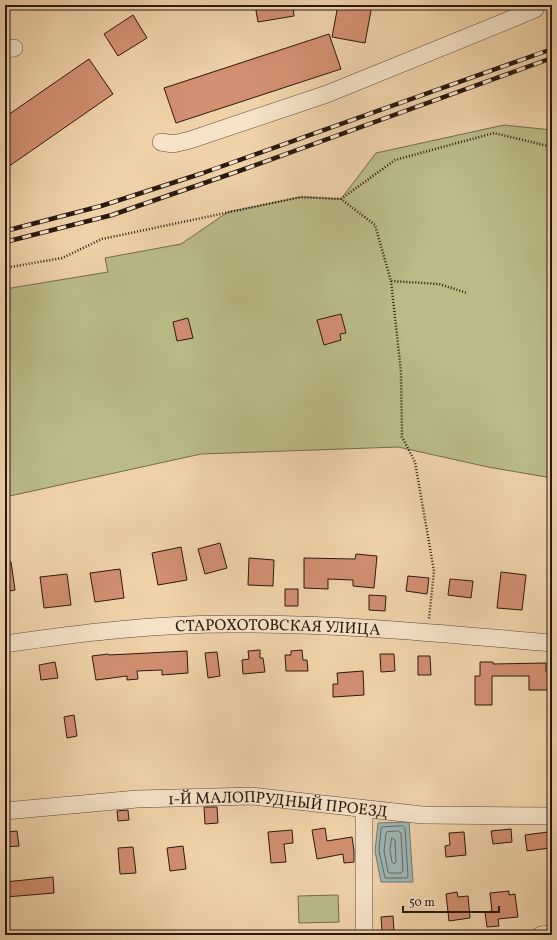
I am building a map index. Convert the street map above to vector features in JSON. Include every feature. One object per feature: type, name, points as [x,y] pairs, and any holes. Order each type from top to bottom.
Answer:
[{"type":"street","points":[[161,142],[173,144],[190,140],[327,94],[535,9],[537,5]]},
{"type":"street","name":"СТАРОХОТОВСКАЯ УЛИЦА","points":[[5,644],[62,635],[148,627],[232,624],[342,627],[552,643]]},
{"type":"street","name":"1-Й МАЛОПРУДНЫЙ ПРОЕЗД","points":[[5,811],[138,799],[252,796],[422,815],[552,816]]},
{"type":"street","points":[[364,809],[364,935]]},
{"type":"street","points":[[541,935],[552,934]]},
{"type":"path","points":[[341,199],[395,160],[494,134],[552,147]]},
{"type":"path","points":[[5,268],[62,258],[102,239],[301,197],[341,199],[375,225],[391,281],[402,372],[402,437],[415,462],[434,571],[427,633]]},
{"type":"path","points":[[391,281],[439,284],[467,293]]},
{"type":"green space","points":[[504,125],[552,130],[552,478],[488,467],[398,447],[201,454],[5,497],[5,289],[108,272],[105,258],[181,244],[228,212],[301,197],[341,199],[376,153]]},
{"type":"green space","points":[[338,895],[339,922],[299,923],[298,896]]},
{"type":"water","points":[[409,822],[413,882],[381,882],[375,851],[378,823]]},
{"type":"building","points":[[255,5],[293,5],[294,16],[258,22]]},
{"type":"building","points":[[338,5],[372,5],[365,43],[332,37]]},
{"type":"building","points":[[133,15],[147,38],[118,56],[104,34]]},
{"type":"building","points":[[329,34],[341,69],[176,123],[164,88]]},
{"type":"building","points":[[89,59],[113,94],[5,169],[5,117]]},
{"type":"building","points":[[341,314],[346,333],[340,334],[341,340],[324,345],[317,320]]},
{"type":"building","points":[[188,318],[193,338],[177,341],[173,322]]},
{"type":"building","points":[[220,543],[227,568],[205,574],[198,549]]},
{"type":"building","points":[[181,547],[187,580],[158,585],[152,553]]},
{"type":"building","points":[[356,554],[377,556],[374,588],[353,586],[353,580],[328,579],[328,589],[304,588],[304,558],[355,559]]},
{"type":"building","points":[[249,558],[274,560],[273,586],[248,585]]},
{"type":"building","points":[[5,562],[11,562],[15,590],[5,592]]},
{"type":"building","points":[[120,569],[124,598],[95,602],[90,573]]},
{"type":"building","points":[[501,572],[526,575],[522,610],[497,608]]},
{"type":"building","points":[[67,574],[71,605],[44,608],[40,577]]},
{"type":"building","points":[[408,576],[429,578],[427,594],[406,591]]},
{"type":"building","points":[[450,579],[473,581],[471,598],[448,595]]},
{"type":"building","points":[[285,589],[298,589],[298,606],[285,606]]},
{"type":"building","points":[[369,595],[386,596],[385,611],[369,610]]},
{"type":"building","points":[[260,650],[260,658],[263,658],[265,672],[243,674],[242,660],[249,659],[248,651]]},
{"type":"building","points":[[302,650],[303,660],[307,660],[308,671],[286,671],[285,655],[291,655],[291,651]]},
{"type":"building","points":[[187,651],[188,673],[162,675],[162,670],[137,671],[138,679],[127,680],[127,676],[96,680],[92,656]]},
{"type":"building","points":[[217,652],[220,676],[208,678],[205,653]]},
{"type":"building","points":[[380,654],[394,654],[395,671],[381,672]]},
{"type":"building","points":[[418,656],[430,656],[431,675],[418,675]]},
{"type":"building","points":[[55,662],[58,678],[41,680],[39,665]]},
{"type":"building","points":[[480,662],[493,662],[493,664],[546,663],[546,672],[552,672],[552,690],[529,690],[529,676],[492,676],[492,705],[475,705],[475,676],[480,676]]},
{"type":"building","points":[[363,671],[364,695],[333,697],[333,684],[338,684],[337,673]]},
{"type":"building","points":[[74,715],[77,736],[67,738],[64,717]]},
{"type":"building","points":[[204,807],[217,807],[218,823],[205,824]]},
{"type":"building","points":[[128,810],[129,820],[118,821],[117,811]]},
{"type":"building","points":[[325,828],[327,841],[352,837],[354,862],[344,863],[343,854],[317,859],[312,830]]},
{"type":"building","points":[[511,829],[512,842],[493,844],[491,831]]},
{"type":"building","points":[[292,830],[293,843],[284,844],[286,862],[271,863],[268,832]]},
{"type":"building","points":[[17,831],[19,846],[5,847],[5,832]]},
{"type":"building","points":[[464,832],[466,855],[446,857],[445,846],[450,845],[449,833]]},
{"type":"building","points":[[548,832],[550,848],[527,851],[525,835]]},
{"type":"building","points":[[183,846],[186,869],[170,871],[167,848]]},
{"type":"building","points":[[133,847],[136,873],[120,874],[118,848]]},
{"type":"building","points":[[53,877],[54,893],[6,897],[5,882]]},
{"type":"building","points":[[509,891],[509,895],[515,894],[518,917],[498,919],[499,926],[487,927],[485,912],[492,911],[490,893]]},
{"type":"building","points":[[457,892],[458,897],[468,896],[470,918],[449,921],[446,894]]},
{"type":"building","points":[[393,916],[394,930],[382,931],[381,917]]},
{"type":"railway","points":[[5,231],[101,206],[203,173],[552,49]]},
{"type":"railway","points":[[5,242],[112,215],[239,171],[552,58]]}]
